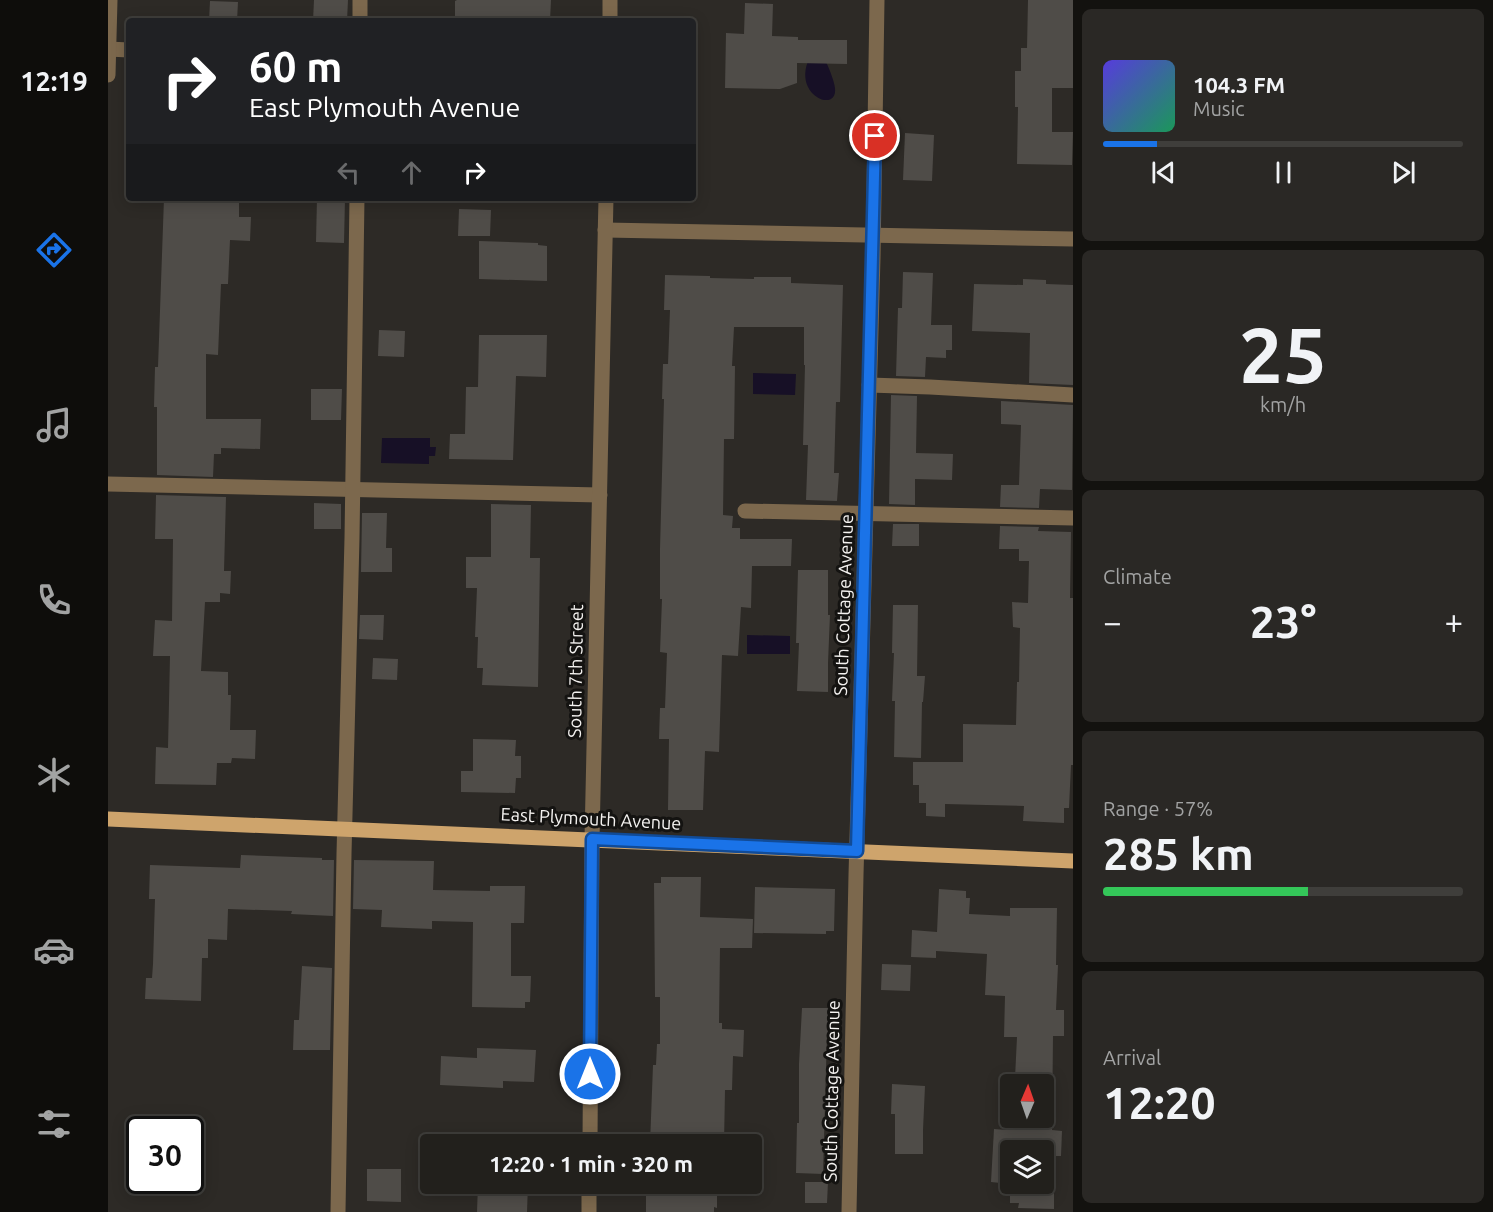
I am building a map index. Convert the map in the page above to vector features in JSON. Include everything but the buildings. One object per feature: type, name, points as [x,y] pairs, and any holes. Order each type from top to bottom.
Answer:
[{"type":"main road","name":"East Plymouth Avenue","points":[[108,819],[1073,861]]},
{"type":"street","points":[[108,75],[110,0]]},
{"type":"street","points":[[360,0],[360,18]]},
{"type":"street","points":[[610,0],[610,18]]},
{"type":"street","name":"South Cottage Avenue","points":[[849,1212],[877,0]]},
{"type":"street","points":[[108,49],[126,50]]},
{"type":"street","points":[[338,1212],[357,201]]},
{"type":"street","name":"South 7th Street","points":[[590,1134],[592,839],[606,201]]},
{"type":"street","points":[[605,230],[1073,239]]},
{"type":"street","points":[[869,385],[1073,395]]},
{"type":"street","points":[[108,484],[600,495]]},
{"type":"street","points":[[745,511],[1073,518]]},
{"type":"street","points":[[589,1194],[589,1212]]},
{"type":"shaded area","points":[[825,60],[835,88],[834,95],[824,100],[811,92],[805,74],[808,61]]},
{"type":"shaded area","points":[[753,373],[796,374],[795,395],[753,394]]},
{"type":"shaded area","points":[[382,438],[430,438],[430,447],[436,447],[435,456],[429,456],[429,464],[381,463]]},
{"type":"shaded area","points":[[747,635],[790,636],[790,654],[747,654]]},
{"type":"route","points":[[590,1074],[592,839],[857,851],[875,136]]}]
